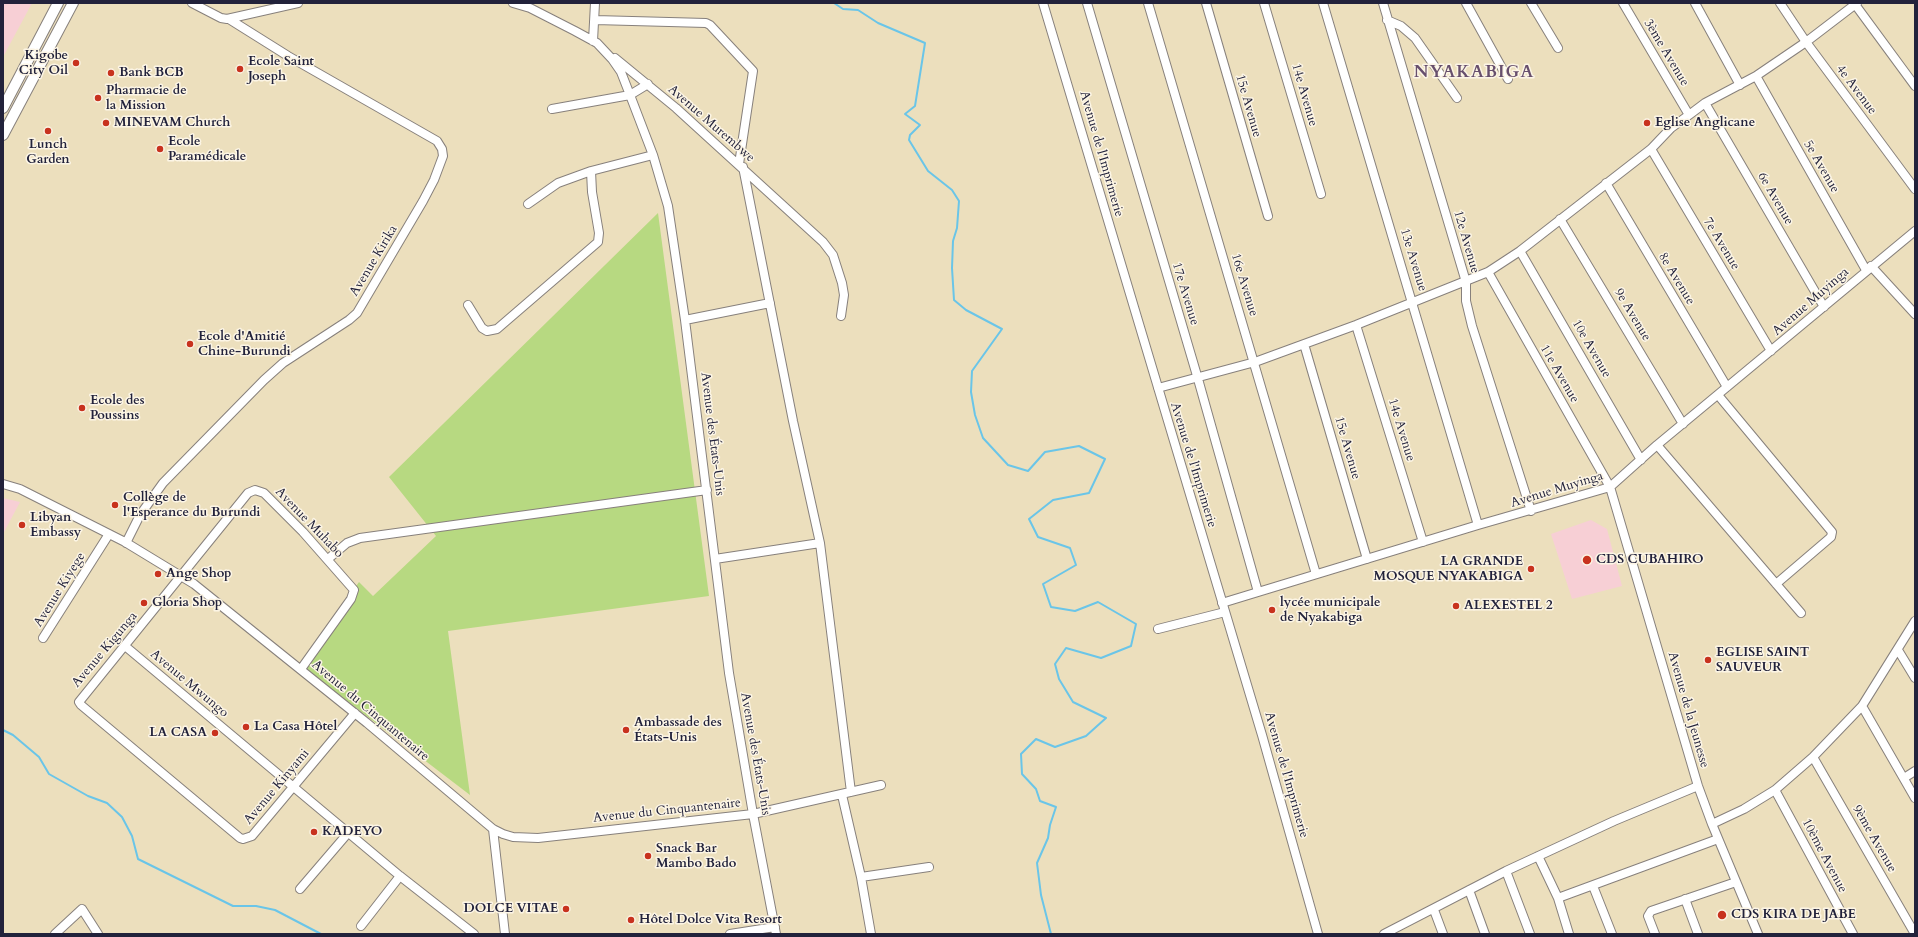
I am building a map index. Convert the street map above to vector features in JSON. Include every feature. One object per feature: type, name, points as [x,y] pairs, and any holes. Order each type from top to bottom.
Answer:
[{"type":"main road","points":[[3,108],[58,3]]},
{"type":"main road","points":[[3,135],[73,3]]},
{"type":"street","points":[[192,3],[222,18],[229,19],[298,3]]},
{"type":"street","name":"Avenue des États-Unis","points":[[513,3],[530,8],[593,41],[605,50],[616,64],[630,95],[653,155],[670,211],[707,490],[729,673],[775,931]]},
{"type":"street","points":[[593,41],[595,3]]},
{"type":"street","name":"Avenue de l'Imprimerie","points":[[1043,3],[1225,612],[1318,934]]},
{"type":"street","name":"17e Avenue","points":[[1087,3],[1198,379],[1258,592]]},
{"type":"street","name":"16e Avenue","points":[[1148,3],[1255,362],[1316,574]]},
{"type":"street","name":"15e Avenue","points":[[1206,3],[1268,216]]},
{"type":"street","name":"14e Avenue","points":[[1264,3],[1321,194]]},
{"type":"street","name":"13e Avenue","points":[[1323,3],[1478,525]]},
{"type":"street","name":"12e Avenue","points":[[1383,3],[1466,282],[1466,301],[1472,326],[1531,511]]},
{"type":"street","points":[[1466,3],[1508,79]]},
{"type":"street","points":[[1531,3],[1558,48]]},
{"type":"street","name":"3ème Avenue","points":[[1623,3],[1689,115]]},
{"type":"street","points":[[1694,3],[1740,84]]},
{"type":"street","name":"4e Avenue","points":[[1780,3],[1806,42],[1915,189]]},
{"type":"street","points":[[1158,388],[1198,379],[1255,362],[1356,325],[1488,272],[1520,250],[1560,219],[1651,148],[1671,128],[1705,103],[1756,76],[1806,42],[1855,4],[1915,86]]},
{"type":"street","name":"Avenue Kirika","points":[[126,543],[140,515],[163,483],[264,380],[283,364],[349,320],[357,312],[423,201],[434,180],[443,156],[442,149],[437,141],[288,56],[229,19]]},
{"type":"street","points":[[595,20],[699,23],[710,25],[753,71],[741,166],[793,421],[820,543],[851,792]]},
{"type":"street","points":[[1388,20],[1401,26],[1415,38],[1457,98]]},
{"type":"street","name":"Avenue Murembwe","points":[[605,50],[648,84],[741,166],[823,242],[834,255],[842,282],[844,295],[841,316]]},
{"type":"street","name":"5e Avenue","points":[[1756,76],[1869,268],[1915,314]]},
{"type":"street","points":[[552,109],[630,95],[648,84]]},
{"type":"street","name":"6e Avenue","points":[[1705,103],[1824,307]]},
{"type":"street","name":"7e Avenue","points":[[1651,148],[1771,351]]},
{"type":"street","points":[[528,204],[558,183],[591,171],[653,155]]},
{"type":"street","points":[[468,306],[482,328],[487,331],[494,331],[595,245],[599,238],[599,233],[592,192],[591,171]]},
{"type":"street","name":"8e Avenue","points":[[1606,183],[1727,388]]},
{"type":"street","name":"9e Avenue","points":[[1560,219],[1683,424]]},
{"type":"street","name":"Avenue Muyinga","points":[[1222,603],[1478,525],[1531,511],[1610,487],[1683,424],[1915,231]]},
{"type":"street","name":"10e Avenue","points":[[1520,250],[1641,460]]},
{"type":"street","name":"11e Avenue","points":[[1488,272],[1610,487]]},
{"type":"street","points":[[685,320],[770,303]]},
{"type":"street","name":"14e Avenue","points":[[1356,325],[1423,542]]},
{"type":"street","name":"15e Avenue","points":[[1304,344],[1367,559]]},
{"type":"street","points":[[1718,395],[1832,532],[1831,538],[1776,584]]},
{"type":"street","points":[[1658,445],[1802,613]]},
{"type":"street","name":"Avenue du Cinquantenaire","points":[[3,484],[20,489],[126,543],[203,590],[355,713],[493,829],[510,836],[538,838],[753,814],[842,795],[881,784]]},
{"type":"street","name":"Avenue de la Jeunesse","points":[[1610,487],[1698,786],[1718,839],[1758,934]]},
{"type":"street","name":"Avenue Muhabo","points":[[182,576],[248,493],[255,490],[264,493],[328,559],[353,588],[354,592],[349,603],[301,669]]},
{"type":"street","points":[[328,559],[347,543],[360,538],[707,490]]},
{"type":"street","name":"Avenue Kiyege","points":[[43,638],[109,534]]},
{"type":"street","points":[[715,559],[820,543]]},
{"type":"street","name":"Avenue Kigunga","points":[[182,576],[79,700],[80,705],[240,838],[247,839]]},
{"type":"street","points":[[1158,629],[1225,612]]},
{"type":"street","points":[[1712,824],[1744,809],[1775,790],[1813,757],[1862,706],[1915,621]]},
{"type":"street","name":"Avenue Mwungo","points":[[125,646],[400,876],[474,934]]},
{"type":"street","points":[[1898,650],[1915,678]]},
{"type":"street","points":[[1862,706],[1915,798]]},
{"type":"street","name":"Avenue Kinyami","points":[[247,839],[252,836],[355,713]]},
{"type":"street","name":"9ème Avenue","points":[[1813,757],[1915,934]]},
{"type":"street","points":[[1904,778],[1915,771]]},
{"type":"street","points":[[1384,934],[1434,910],[1506,871],[1614,821],[1698,786]]},
{"type":"street","name":"10ème Avenue","points":[[1775,790],[1853,934]]},
{"type":"street","points":[[842,795],[861,877],[871,934]]},
{"type":"street","points":[[493,829],[505,934]]},
{"type":"street","points":[[300,889],[348,833]]},
{"type":"street","points":[[1558,898],[1718,839]]},
{"type":"street","points":[[1538,856],[1558,898],[1568,934]]},
{"type":"street","points":[[861,877],[930,867]]},
{"type":"street","points":[[1506,871],[1530,934]]},
{"type":"street","points":[[360,926],[400,876]]},
{"type":"street","points":[[1655,934],[1648,916],[1649,912],[1736,882]]},
{"type":"street","points":[[1593,886],[1612,934]]},
{"type":"street","points":[[1469,890],[1485,934]]},
{"type":"street","points":[[1685,899],[1698,934]]},
{"type":"street","points":[[55,934],[82,909],[98,934]]},
{"type":"street","points":[[1434,910],[1443,934]]},
{"type":"street","points":[[1400,926],[1403,934]]},
{"type":"street","points":[[730,934],[775,931]]},
{"type":"shaded area","points":[[3,3],[32,3],[3,57]]},
{"type":"shaded area","points":[[3,498],[20,502],[3,534]]},
{"type":"shaded area","name":"CDS CUBAHIRO","points":[[1591,520],[1607,529],[1622,586],[1572,599],[1551,534]]},
{"type":"green space","points":[[658,213],[709,596],[448,631],[470,795],[300,665],[359,582],[373,596],[436,536],[389,477]]},
{"type":"waterway","points":[[834,3],[843,9],[858,10],[878,23],[925,43],[915,106],[905,114],[920,125],[910,135],[909,140],[928,171],[952,190],[959,201],[957,228],[953,241],[952,268],[954,300],[966,310],[1002,329],[972,371],[971,392],[975,415],[983,438],[1008,465],[1028,471],[1045,452],[1079,446],[1105,459],[1089,493],[1053,500],[1029,519],[1038,537],[1070,548],[1076,565],[1043,584],[1051,607],[1075,611],[1098,602],[1136,624],[1131,646],[1101,658],[1066,648],[1055,664],[1059,679],[1073,702],[1106,718],[1086,736],[1055,747],[1036,739],[1021,754],[1022,774],[1036,789],[1040,801],[1056,807],[1050,825],[1048,838],[1037,863],[1041,895],[1051,934]]},
{"type":"waterway","points":[[3,730],[13,735],[39,757],[49,774],[88,796],[107,803],[122,817],[132,836],[138,859],[233,906],[256,906],[275,910],[321,934]]},
{"type":"place","name":"Kigobe City Oil","points":[[76,63]]},
{"type":"place","name":"Ecole Saint Joseph","points":[[240,69]]},
{"type":"place","name":"Bank BCB","points":[[111,73]]},
{"type":"place","name":"Pharmacie de la Mission","points":[[98,98]]},
{"type":"place","name":"MINEVAM Church","points":[[106,123]]},
{"type":"place","name":"Eglise Anglicane","points":[[1647,123]]},
{"type":"place","name":"Lunch Garden","points":[[48,131]]},
{"type":"place","name":"Ecole Paramédicale","points":[[160,149]]},
{"type":"place","name":"Ecole d'Amitié Chine-Burundi","points":[[190,344]]},
{"type":"place","name":"Ecole des Poussins","points":[[82,408]]},
{"type":"place","name":"Collège de l'Esperance du Burundi","points":[[115,505]]},
{"type":"place","name":"Libyan Embassy","points":[[22,525]]},
{"type":"place","name":"CDS CUBAHIRO","points":[[1587,560]]},
{"type":"place","name":"LA GRANDE MOSQUE NYAKABIGA","points":[[1531,569]]},
{"type":"place","name":"Ange Shop","points":[[158,574]]},
{"type":"place","name":"Gloria Shop","points":[[144,603]]},
{"type":"place","name":"ALEXESTEL 2","points":[[1456,606]]},
{"type":"place","name":"lycée municipale de Nyakabiga","points":[[1272,610]]},
{"type":"place","name":"EGLISE SAINT SAUVEUR","points":[[1708,660]]},
{"type":"place","name":"La Casa Hôtel","points":[[246,727]]},
{"type":"place","name":"Ambassade des États-Unis","points":[[626,730]]},
{"type":"place","name":"LA CASA","points":[[215,733]]},
{"type":"place","name":"KADEYO","points":[[314,832]]},
{"type":"place","name":"Snack Bar Mambo Bado","points":[[648,856]]},
{"type":"place","name":"DOLCE VITAE","points":[[566,909]]},
{"type":"place","name":"CDS KIRA DE JABE","points":[[1722,915]]},
{"type":"place","name":"Hôtel Dolce Vita Resort","points":[[631,920]]},
{"type":"district","name":"NYAKABIGA","points":[[1474,73]]}]
